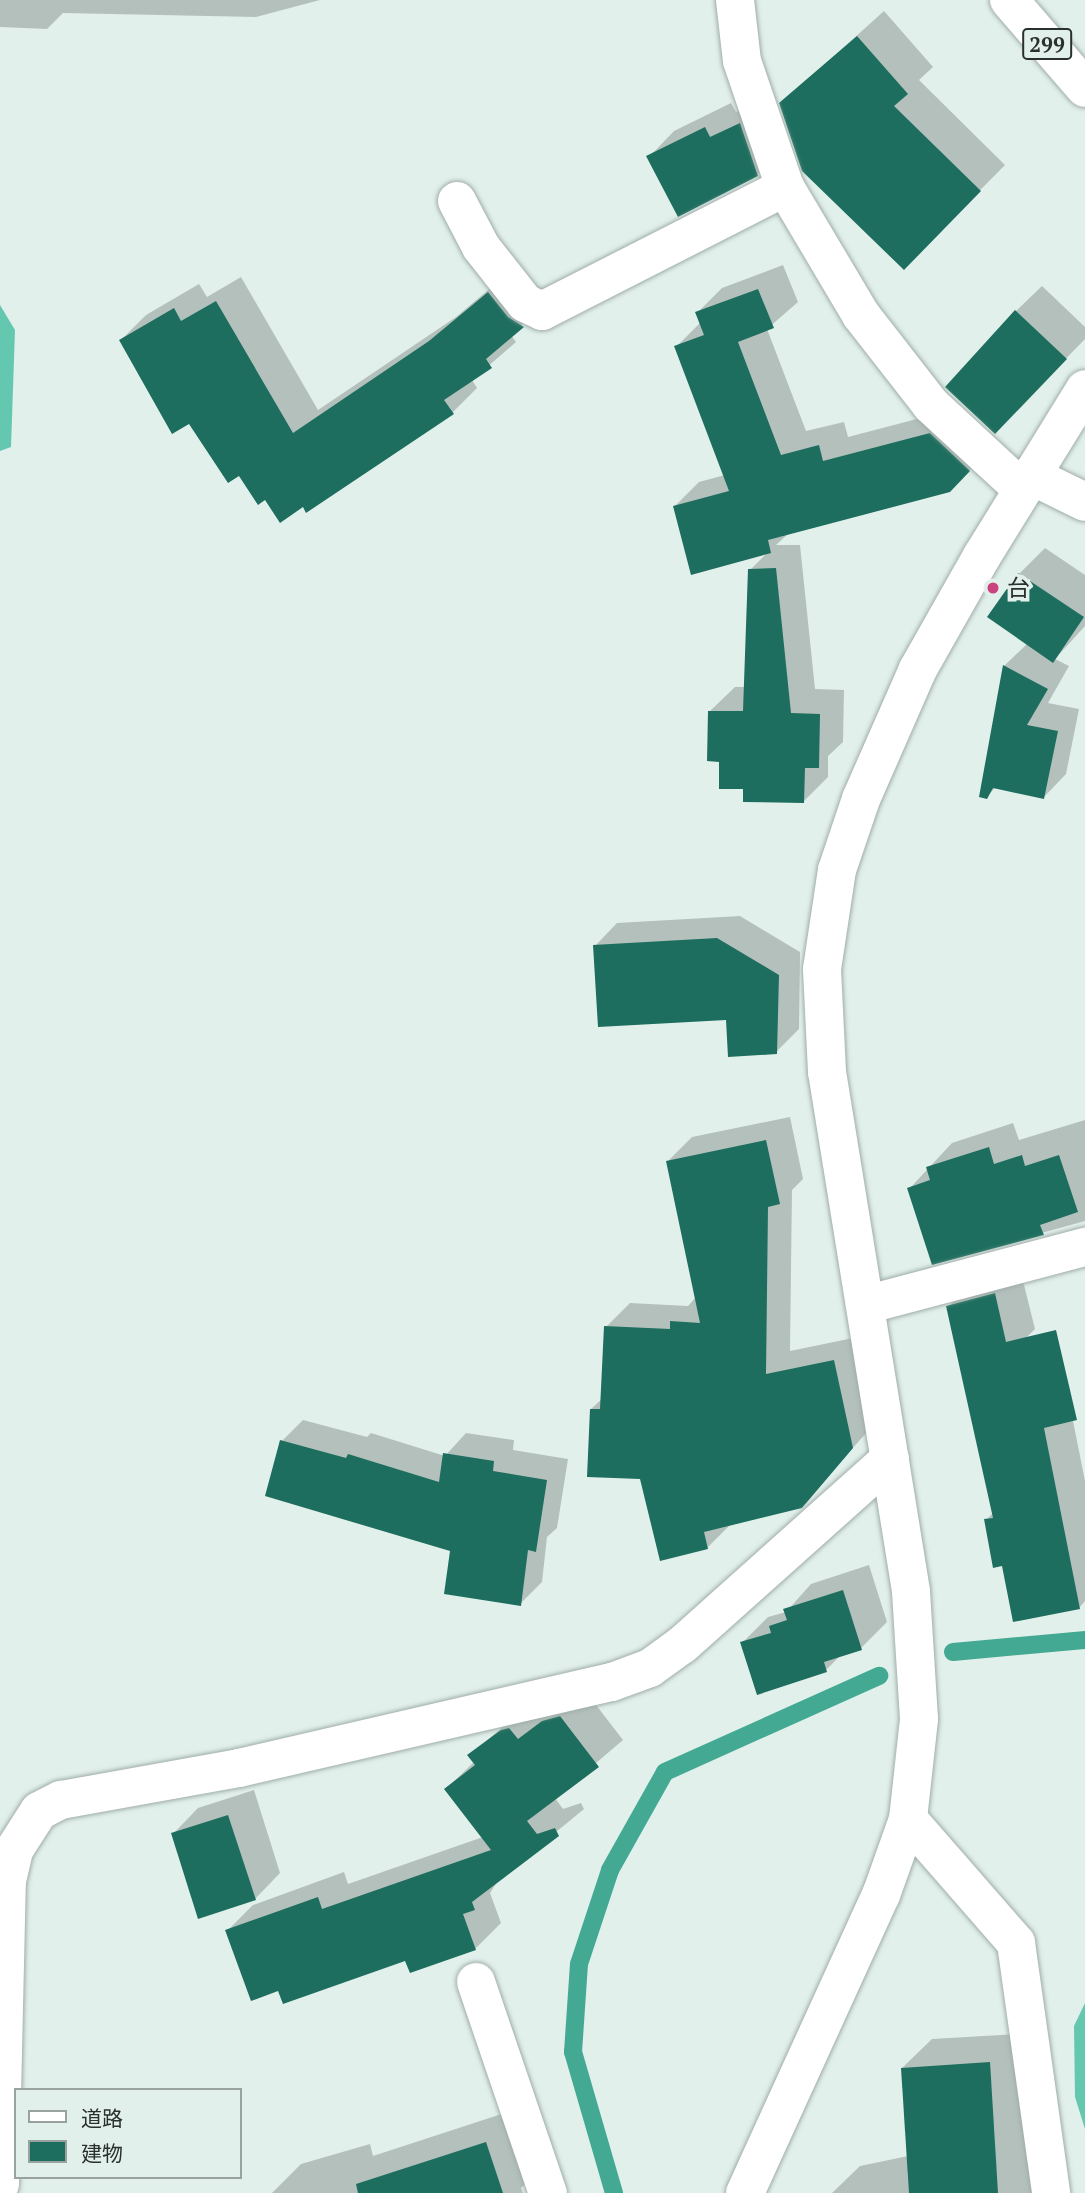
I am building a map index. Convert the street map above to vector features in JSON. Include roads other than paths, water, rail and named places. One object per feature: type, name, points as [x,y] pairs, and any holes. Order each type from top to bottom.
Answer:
[{"type":"main road","points":[[735,0],[743,61],[785,187],[861,315],[931,405],[1026,482],[1085,502]]},
{"type":"main road","name":"299","points":[[1009,0],[1085,88]]},
{"type":"main road","points":[[457,201],[481,247],[525,303],[542,311],[785,187]]},
{"type":"main road","points":[[745,2193],[860,1945],[908,1819],[919,1719],[917,1649],[890,1460],[827,1072],[822,969],[837,870],[861,799],[918,669],[1026,482],[1085,389]]},
{"type":"main road","points":[[865,1305],[1085,1247]]},
{"type":"main road","points":[[0,2184],[7,1881],[14,1850],[39,1811],[61,1800],[239,1768],[612,1682],[650,1668],[682,1645],[890,1460]]},
{"type":"main road","points":[[908,1819],[1016,1943],[1051,2193]]},
{"type":"main road","points":[[476,1982],[548,2193]]},
{"type":"waterway","points":[[953,1652],[1085,1640]]},
{"type":"waterway","points":[[614,2193],[573,2052],[579,1964],[610,1870],[665,1772],[879,1676]]},
{"type":"place","name":"台","points":[[993,588]]}]
